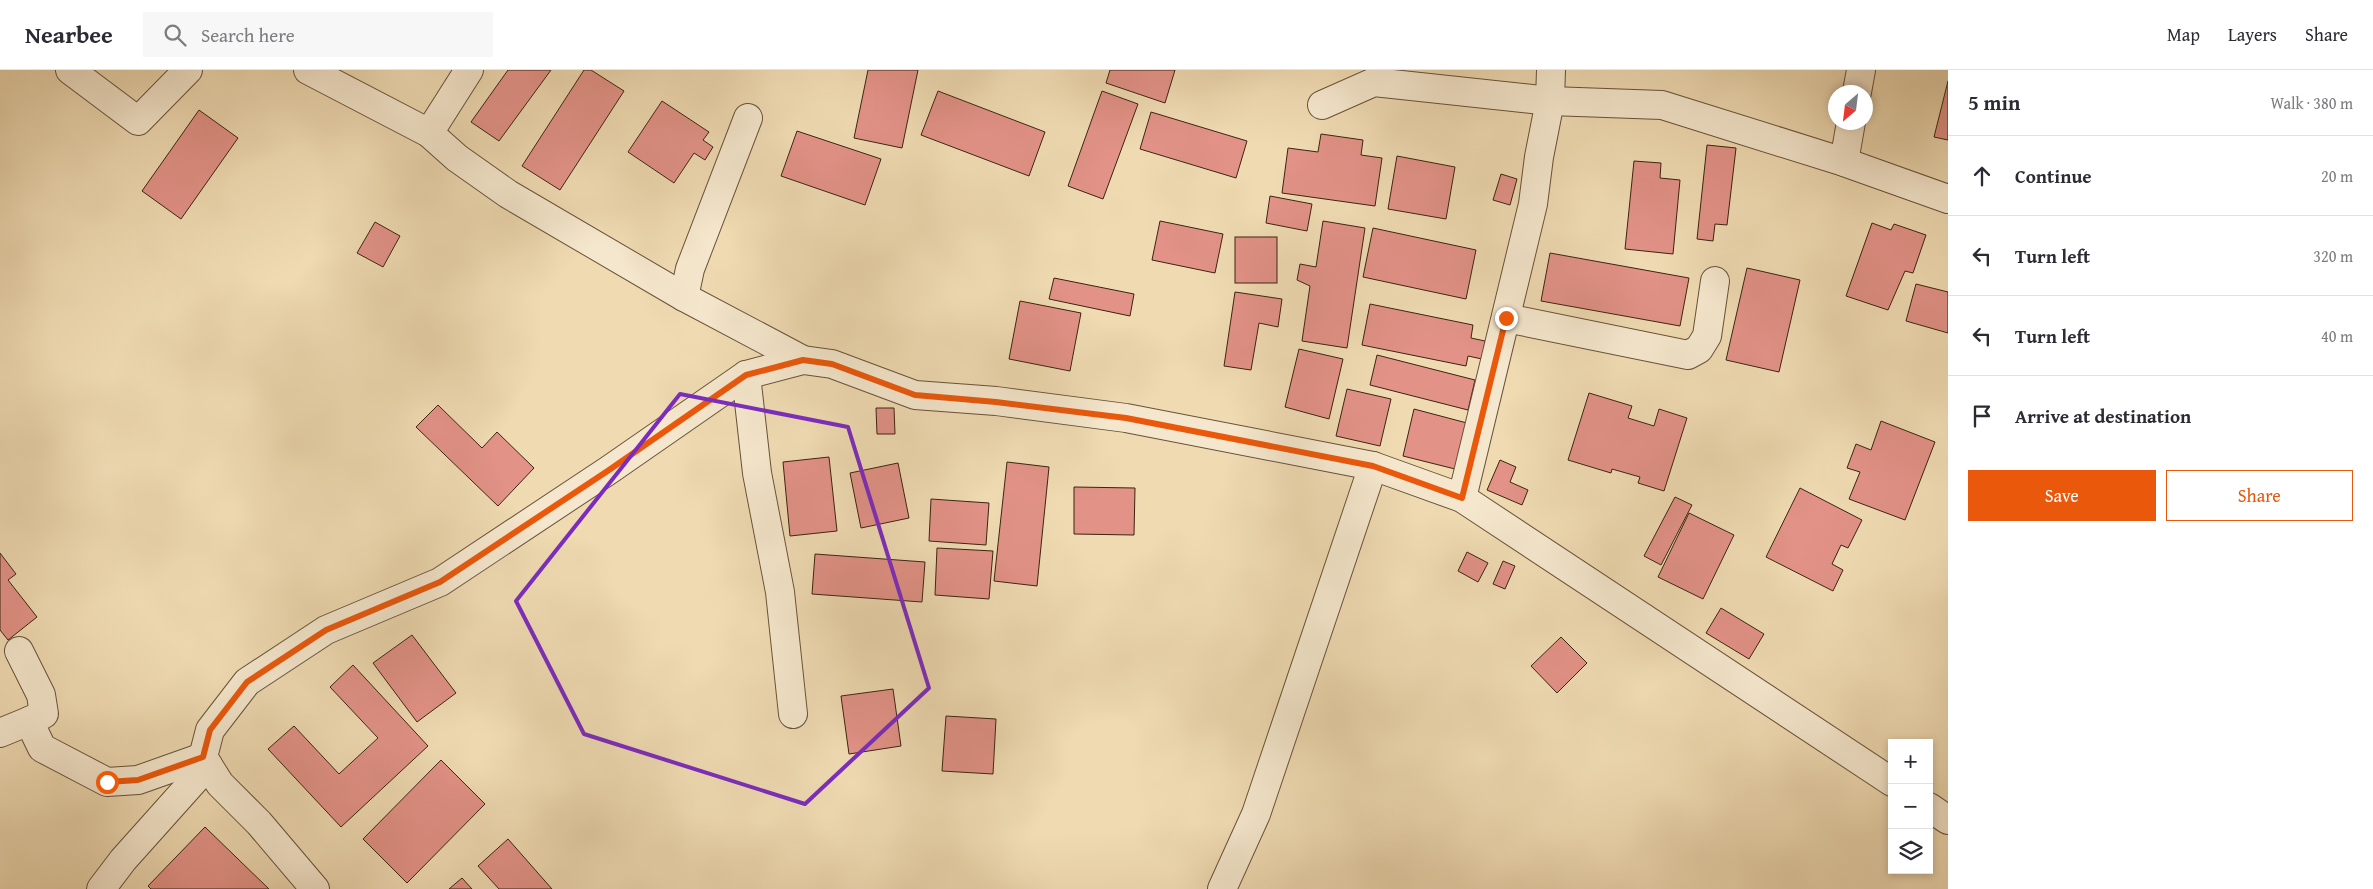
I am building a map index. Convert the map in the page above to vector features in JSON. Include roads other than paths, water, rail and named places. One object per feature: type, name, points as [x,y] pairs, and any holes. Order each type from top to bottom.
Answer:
[{"type":"street","points":[[70,70],[138,121],[188,70]]},
{"type":"street","points":[[308,70],[429,133],[457,158],[508,194],[684,297],[803,360],[832,364],[915,395],[996,402],[1126,418],[1373,466],[1462,498],[1888,779]]},
{"type":"street","points":[[429,133],[469,70]]},
{"type":"street","points":[[1462,498],[1534,204],[1539,157],[1550,101],[1551,70]]},
{"type":"street","points":[[1858,85],[1861,70]]},
{"type":"street","points":[[1322,105],[1374,82],[1550,101],[1662,105],[1844,162],[1948,199]]},
{"type":"street","points":[[684,297],[690,269],[748,118]]},
{"type":"street","points":[[1844,162],[1850,130]]},
{"type":"street","points":[[1506,318],[1688,354],[1699,349],[1707,336],[1715,280]]},
{"type":"street","points":[[101,889],[205,761],[210,730],[247,682],[326,630],[440,582],[609,470],[746,375],[803,360]]},
{"type":"street","points":[[746,375],[757,473],[780,592],[793,714]]},
{"type":"street","points":[[1222,889],[1256,814],[1373,466]]},
{"type":"street","points":[[0,733],[44,714],[40,695],[19,651]]},
{"type":"street","points":[[29,721],[42,748],[107,782],[138,780],[205,761]]},
{"type":"street","points":[[205,761],[220,784],[259,823],[315,889]]},
{"type":"street","points":[[1933,810],[1948,820]]}]
